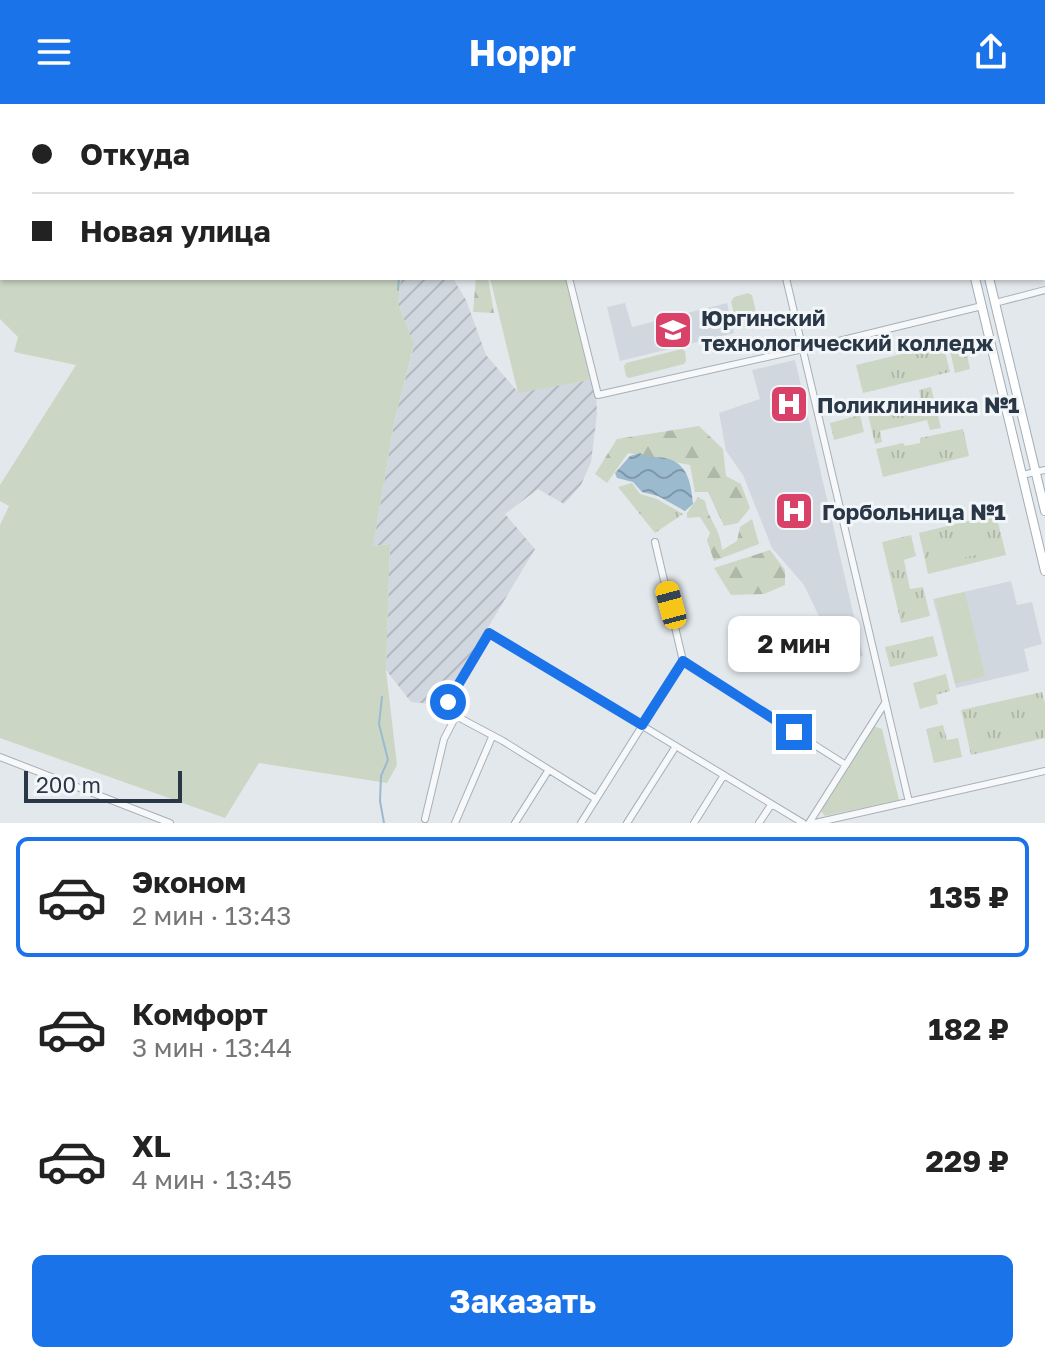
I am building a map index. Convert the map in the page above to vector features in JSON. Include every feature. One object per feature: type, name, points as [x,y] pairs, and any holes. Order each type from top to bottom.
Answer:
[{"type":"main road","points":[[976,280],[1045,571]]},
{"type":"main road","points":[[989,280],[1040,471],[1045,511]]},
{"type":"street","points":[[569,280],[598,395],[982,306]]},
{"type":"street","points":[[786,280],[909,802]]},
{"type":"street","points":[[995,303],[1045,290]]},
{"type":"street","points":[[1022,475],[1040,471]]},
{"type":"street","points":[[655,542],[683,661],[846,765]]},
{"type":"street","points":[[596,799],[456,716],[448,702],[489,633],[771,805],[809,823],[1045,771]]},
{"type":"street","points":[[581,823],[683,661]]},
{"type":"street","points":[[809,823],[885,703]]},
{"type":"street","points":[[425,819],[444,739],[456,716]]},
{"type":"street","points":[[455,823],[492,737]]},
{"type":"street","points":[[627,823],[676,746]]},
{"type":"street","points":[[0,757],[170,823]]},
{"type":"street","points":[[515,823],[548,771]]},
{"type":"street","points":[[694,823],[724,775]]},
{"type":"street","points":[[759,823],[771,805]]},
{"type":"shaded area","points":[[401,280],[454,280],[466,300],[486,355],[518,392],[590,380],[596,393],[597,414],[591,462],[581,485],[564,504],[538,489],[505,514],[535,549],[450,691],[432,704],[411,702],[386,670],[390,544],[373,546],[395,418],[414,346],[398,304]]},
{"type":"shaded area","name":"Юргинский технологический колледж","points":[[625,303],[632,327],[727,303],[734,333],[620,361],[607,307]]},
{"type":"shaded area","name":"Горбольница №1","points":[[795,360],[863,656],[839,658],[804,585],[772,548],[743,475],[726,451],[719,413],[760,399],[752,370]]},
{"type":"shaded area","points":[[1011,581],[1017,605],[1032,602],[1042,644],[1024,649],[1029,671],[956,688],[933,599]]},
{"type":"green space","points":[[0,280],[401,280],[398,304],[414,345],[395,418],[373,546],[390,544],[386,670],[397,765],[387,783],[259,763],[225,818],[0,738],[0,525],[9,506],[0,501],[0,485],[76,365],[14,352],[18,337],[0,319]]},
{"type":"green space","points":[[476,280],[488,280],[494,313],[473,312]]},
{"type":"green space","points":[[490,280],[566,280],[590,380],[518,393]]},
{"type":"green space","points":[[748,293],[752,295],[758,320],[756,324],[742,328],[737,325],[731,302],[734,297]]},
{"type":"green space","points":[[964,339],[970,369],[955,373],[948,342]]},
{"type":"green space","points":[[943,344],[950,372],[863,393],[856,365]]},
{"type":"green space","points":[[682,349],[685,351],[684,364],[629,378],[626,376],[626,363]]},
{"type":"green space","points":[[931,387],[941,428],[930,430],[927,420],[880,431],[882,442],[875,444],[865,402],[871,401],[875,412],[921,400],[919,390]]},
{"type":"green space","points":[[860,415],[864,432],[834,440],[830,423]]},
{"type":"green space","points":[[699,426],[723,449],[726,476],[741,484],[750,508],[738,523],[724,526],[708,492],[695,492],[690,465],[628,453],[607,483],[595,474],[617,439]]},
{"type":"green space","points":[[963,429],[969,456],[883,477],[876,449],[920,443],[920,438]]},
{"type":"green space","points":[[632,483],[640,494],[657,499],[683,514],[655,533],[618,487]]},
{"type":"green space","points":[[698,497],[705,501],[722,550],[737,541],[740,527],[752,519],[759,544],[714,561],[707,540],[710,533],[700,517],[687,518]]},
{"type":"green space","points":[[996,514],[1006,555],[928,574],[919,533]]},
{"type":"green space","points":[[911,535],[916,556],[904,560],[910,589],[923,587],[930,616],[901,623],[882,542]]},
{"type":"green space","points":[[981,536],[985,553],[953,560],[949,543]]},
{"type":"green space","points":[[770,550],[785,570],[785,585],[764,594],[731,595],[714,568]]},
{"type":"green space","points":[[965,592],[985,676],[955,684],[935,599]]},
{"type":"green space","points":[[933,636],[938,656],[890,667],[885,647]]},
{"type":"green space","points":[[946,674],[950,691],[936,695],[938,704],[920,709],[913,683]]},
{"type":"green space","points":[[1042,692],[1045,738],[971,755],[961,710]]},
{"type":"green space","points":[[943,725],[947,740],[958,738],[962,757],[934,763],[926,729]]},
{"type":"green space","points":[[873,726],[882,729],[899,800],[825,816],[820,810]]},
{"type":"water","points":[[640,453],[679,464],[687,475],[693,504],[685,511],[658,496],[642,492],[633,482],[617,478],[615,473],[630,456]]},
{"type":"waterway","points":[[398,290],[399,280]]},
{"type":"waterway","points":[[382,697],[379,724],[388,760],[381,776],[380,801],[384,823]]},
{"type":"place","name":"Юргинский технологический колледж","points":[[673,330]]},
{"type":"place","name":"Поликлинника №1","points":[[789,404]]},
{"type":"place","name":"Горбольница №1","points":[[794,511]]},
{"type":"route","points":[[448,702],[489,633],[642,725],[683,661],[794,732]]}]
